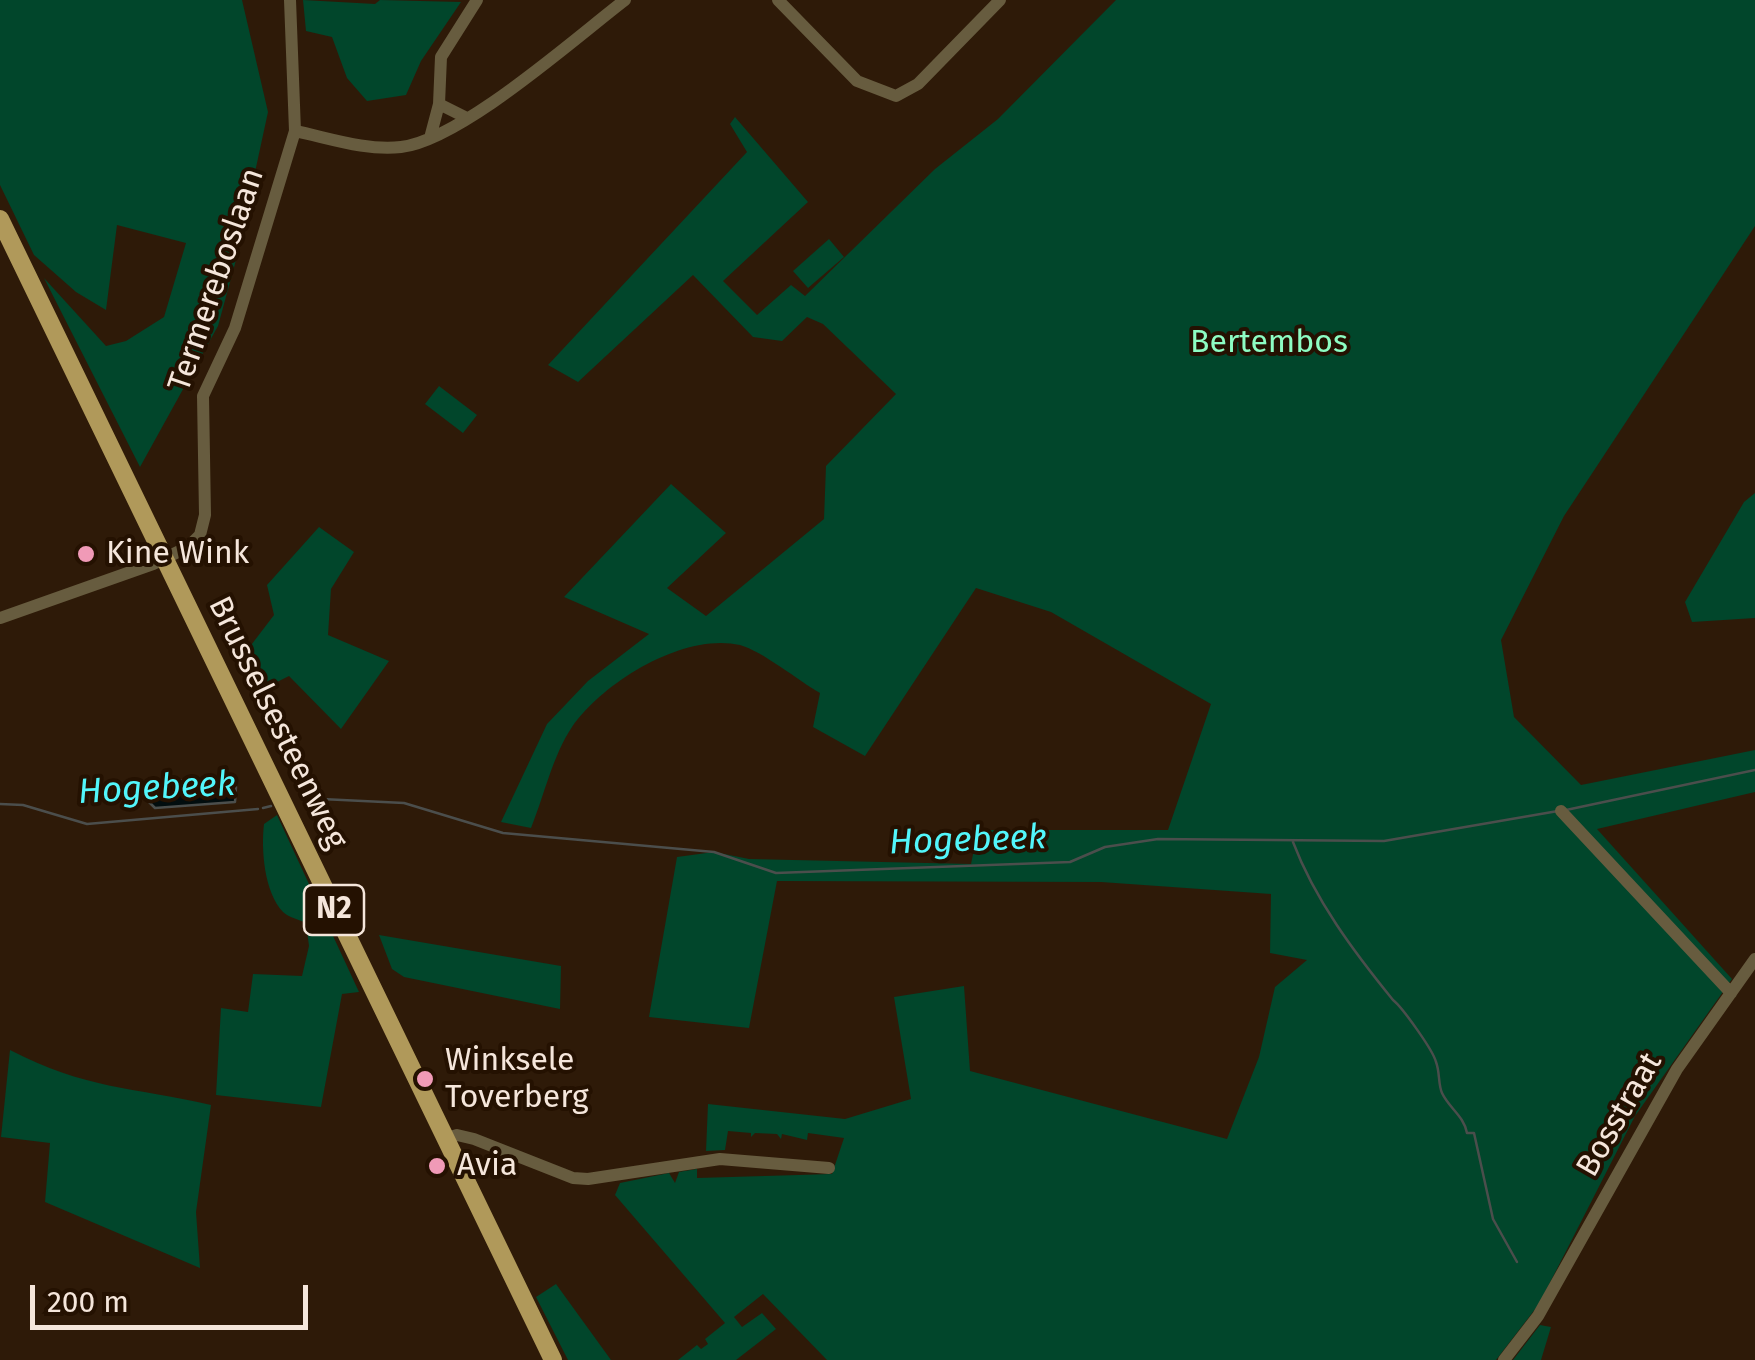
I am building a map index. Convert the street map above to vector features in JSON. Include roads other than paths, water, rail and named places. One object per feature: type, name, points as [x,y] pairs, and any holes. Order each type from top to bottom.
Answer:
[{"type":"main road","name":"Brusselsesteenweg","points":[[0,219],[553,1360]]},
{"type":"street","name":"Termereboslaan","points":[[164,559],[192,544],[204,526],[203,396],[235,328],[296,131],[290,0]]},
{"type":"street","points":[[430,138],[439,104],[441,57],[477,0]]},
{"type":"street","points":[[296,131],[375,148],[403,147],[430,138],[467,118],[624,0]]},
{"type":"street","points":[[778,0],[857,81],[896,96],[918,84],[1000,0]]},
{"type":"street","points":[[439,104],[467,118]]},
{"type":"street","points":[[0,618],[164,559]]},
{"type":"street","points":[[1561,811],[1731,993]]},
{"type":"street","name":"Bosstraat","points":[[1504,1360],[1544,1306],[1677,1069],[1755,958]]},
{"type":"street","points":[[445,1139],[457,1135],[474,1139],[573,1178],[720,1159],[829,1168]]},
{"type":"water","points":[[226,778],[236,787],[235,802],[155,808],[145,798],[148,782]]},
{"type":"waterway","name":"Hogebeek","points":[[1566,810],[1755,770]]},
{"type":"waterway","name":"Hogebeek","points":[[301,798],[404,803],[503,833],[714,852],[776,873],[1070,862],[1105,847],[1158,839],[1384,841],[1558,811]]},
{"type":"waterway","name":"Hogebeek","points":[[0,804],[23,805],[87,824],[258,809]]},
{"type":"waterway","name":"Hogebeek","points":[[263,808],[271,806]]},
{"type":"waterway","points":[[1293,842],[1337,925],[1434,1056],[1442,1093],[1467,1133],[1474,1133],[1493,1219],[1517,1262]]},
{"type":"place","name":"Kine Wink","points":[[86,554]]},
{"type":"place","name":"Winksele Toverberg","points":[[425,1079]]},
{"type":"place","name":"Avia","points":[[437,1166]]},
{"type":"park label","name":"Bertembos","points":[[1269,343]]}]
